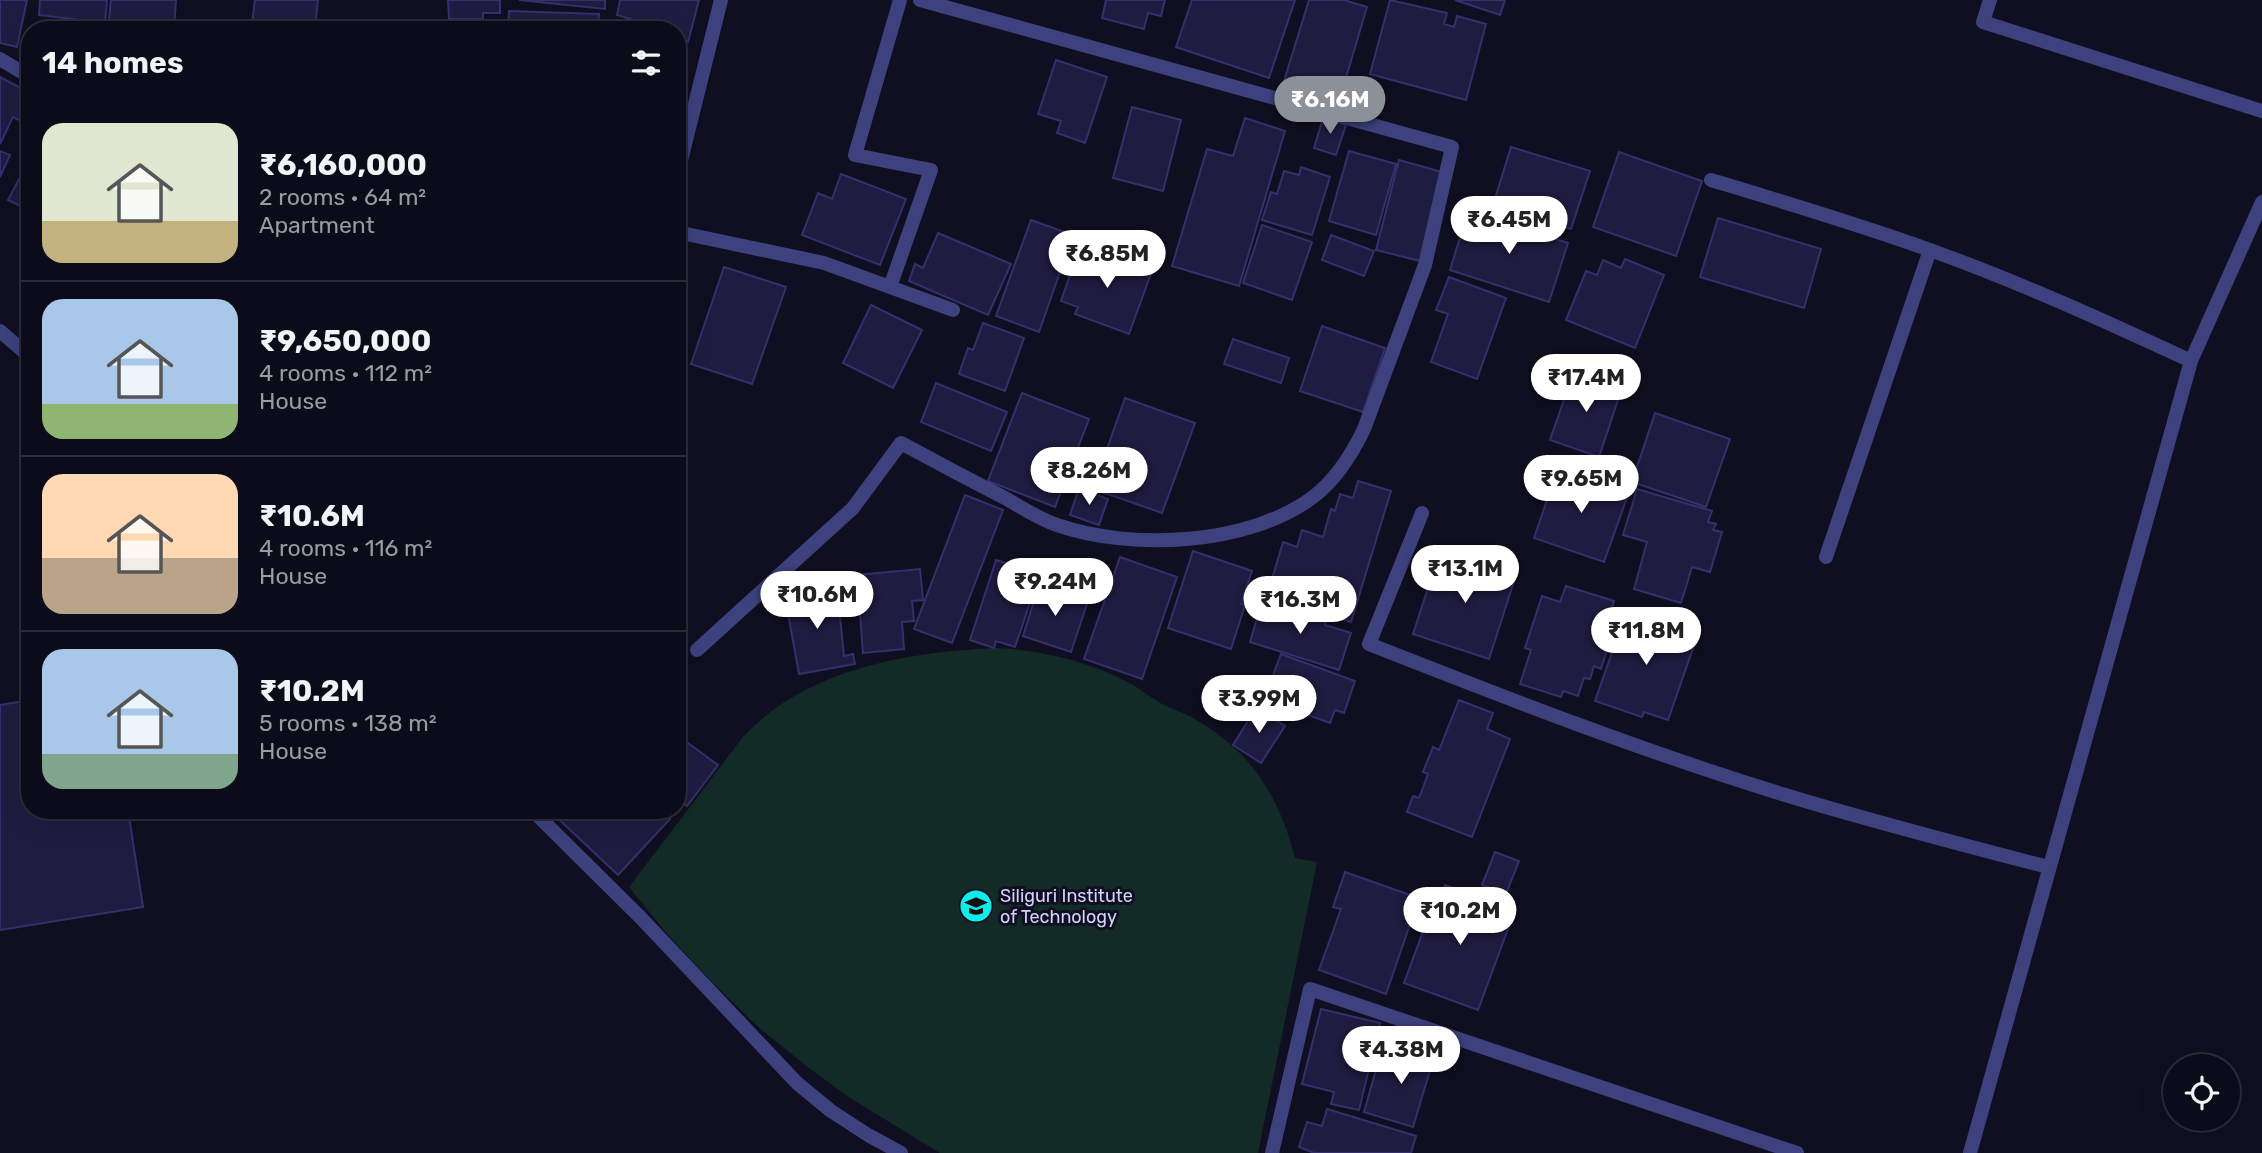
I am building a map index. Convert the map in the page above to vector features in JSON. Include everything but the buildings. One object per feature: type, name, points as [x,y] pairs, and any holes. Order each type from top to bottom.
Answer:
[{"type":"street","points":[[686,140],[721,0]]},
{"type":"street","points":[[890,287],[931,170],[855,155],[900,0]]},
{"type":"street","points":[[697,650],[853,508],[901,443],[1055,525],[1089,534],[1124,538],[1196,537],[1261,525],[1289,513],[1315,495],[1335,476],[1352,454],[1364,429],[1425,265],[1452,147],[920,0]]},
{"type":"street","points":[[1990,0],[1983,22],[2262,111]]},
{"type":"street","points":[[0,59],[21,72]]},
{"type":"street","points":[[1711,180],[1930,250],[2056,299],[2190,361]]},
{"type":"street","points":[[1970,1153],[2190,361],[2262,202]]},
{"type":"street","points":[[686,234],[824,263],[953,310]]},
{"type":"street","points":[[1826,557],[1930,250]]},
{"type":"street","points":[[0,331],[21,349]]},
{"type":"street","points":[[1422,513],[1370,644],[1510,700],[1665,756],[1915,833],[2048,867]]},
{"type":"street","points":[[541,819],[641,918],[797,1083],[859,1129],[901,1153]]},
{"type":"street","points":[[1272,1153],[1310,989],[1797,1153]]},
{"type":"green space","name":"Siliguri Institute of Technology","points":[[998,648],[1048,654],[1080,663],[1126,681],[1162,704],[1188,715],[1229,743],[1259,776],[1280,814],[1295,858],[1317,862],[1258,1153],[940,1153],[850,1098],[756,1025],[668,935],[629,887],[681,819],[686,819],[686,812],[743,737],[769,714],[797,695],[861,668],[964,650]]},
{"type":"place","name":"Siliguri Institute of Technology","points":[[976,906]]}]
